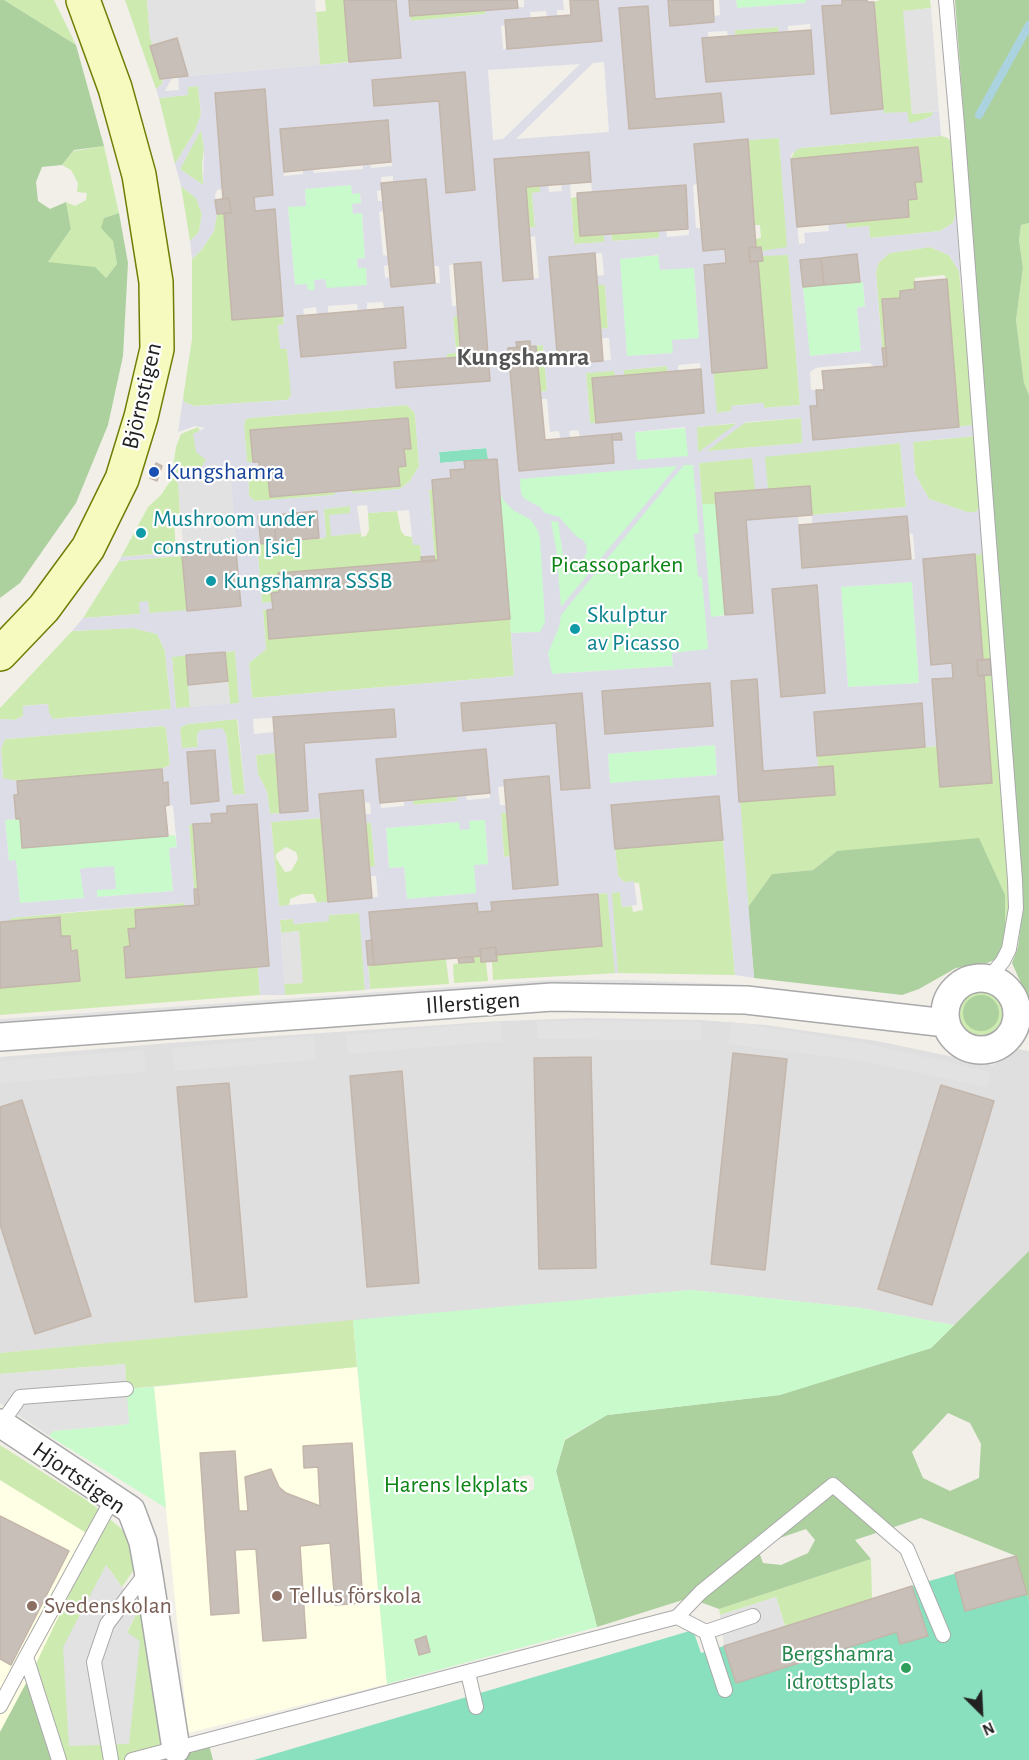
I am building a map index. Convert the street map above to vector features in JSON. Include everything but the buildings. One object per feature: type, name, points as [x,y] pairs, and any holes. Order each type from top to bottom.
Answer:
[{"type":"street","name":"Björnstigen","points":[[0,654],[44,608],[88,548],[122,479],[141,417],[157,349],[156,282],[139,175],[115,88],[83,0]]},
{"type":"street","points":[[989,978],[1002,983],[1011,992],[1016,1004],[1016,1023],[1006,1040],[996,1047],[985,1050],[972,1049],[961,1044],[952,1035],[946,1023],[946,1004],[951,994],[970,979],[989,978]]},
{"type":"street","name":"Illerstigen","points":[[0,1037],[552,997],[746,1000],[946,1023]]},
{"type":"street","name":"Hjortstigen","points":[[0,1424],[130,1510],[143,1542],[176,1749]]},
{"type":"lane","points":[[946,0],[1016,880],[1016,908],[1009,949],[1003,961],[989,978]]},
{"type":"lane","points":[[0,1424],[20,1397],[126,1389]]},
{"type":"lane","points":[[132,1760],[677,1617],[701,1592],[833,1485],[907,1549],[943,1635]]},
{"type":"lane","points":[[0,1706],[113,1498]]},
{"type":"lane","points":[[111,1760],[94,1662],[107,1624],[148,1570]]},
{"type":"lane","points":[[706,1632],[753,1616]]},
{"type":"lane","points":[[677,1617],[706,1632],[725,1690]]},
{"type":"lane","points":[[26,1657],[59,1760]]},
{"type":"lane","points":[[468,1672],[476,1707]]},
{"type":"shaded area","points":[[147,0],[315,0],[320,65],[188,76],[177,39],[153,46],[150,38]]},
{"type":"shaded area","points":[[396,0],[409,0],[411,21],[485,14],[485,10],[524,7],[524,0],[563,0],[564,10],[557,10],[557,17],[547,17],[546,11],[530,12],[531,19],[505,20],[505,25],[501,26],[503,49],[601,41],[598,0],[668,0],[670,26],[714,22],[714,16],[720,15],[719,0],[736,0],[737,8],[806,3],[806,0],[842,0],[842,5],[822,7],[831,113],[883,109],[884,113],[907,112],[909,123],[932,116],[933,112],[939,111],[941,136],[800,148],[791,154],[799,244],[805,243],[804,233],[829,231],[828,224],[846,223],[847,228],[869,226],[870,238],[940,231],[953,223],[956,214],[961,284],[959,271],[949,255],[930,247],[890,253],[879,262],[876,272],[878,300],[882,347],[886,348],[887,366],[874,367],[870,363],[822,367],[810,372],[811,390],[816,390],[817,406],[811,406],[814,440],[975,425],[975,436],[913,442],[915,474],[929,499],[967,512],[976,512],[981,507],[985,554],[923,559],[931,664],[952,663],[953,678],[932,680],[937,746],[925,747],[921,703],[814,712],[818,767],[763,771],[757,679],[731,681],[754,978],[735,975],[719,796],[611,805],[618,876],[624,882],[634,881],[637,905],[622,907],[620,892],[612,893],[618,973],[615,973],[607,893],[492,902],[492,911],[478,912],[477,903],[370,912],[372,940],[366,941],[370,989],[365,990],[359,913],[329,915],[329,921],[293,924],[293,919],[280,920],[285,995],[260,995],[258,967],[269,965],[257,805],[227,806],[227,813],[211,814],[212,823],[189,825],[194,888],[198,889],[199,905],[184,906],[184,903],[83,911],[11,918],[10,921],[0,922],[0,719],[15,720],[23,716],[23,706],[48,704],[49,713],[53,719],[171,709],[165,651],[157,634],[133,628],[72,631],[83,618],[140,614],[139,602],[148,601],[149,613],[240,606],[236,551],[119,561],[121,557],[183,552],[183,545],[236,541],[230,469],[199,471],[206,460],[196,452],[193,434],[205,428],[195,426],[178,432],[183,398],[184,402],[194,406],[287,400],[291,396],[287,349],[280,349],[278,325],[284,324],[275,209],[255,211],[254,197],[273,194],[265,89],[215,93],[222,189],[217,190],[215,195],[217,214],[214,231],[192,259],[190,241],[199,232],[202,214],[196,198],[181,186],[175,164],[195,131],[201,114],[198,86],[188,87],[188,95],[159,98],[156,89],[162,84],[163,79],[172,78],[165,91],[179,90],[178,77],[401,58]],"holes":[[[648,6],[655,99],[721,93],[724,122],[629,129],[619,8]],[[810,24],[814,73],[706,82],[702,39],[708,38],[708,32],[727,31],[728,36],[735,36],[735,30],[778,27],[779,33],[788,31],[788,26]],[[604,62],[609,132],[516,139],[593,63]],[[580,64],[503,139],[493,140],[488,70]],[[465,73],[446,192],[439,101],[375,106],[372,80]],[[388,120],[392,166],[371,168],[370,164],[363,165],[363,169],[314,173],[313,169],[303,170],[303,174],[284,176],[281,129]],[[201,130],[204,148],[203,185],[180,169]],[[779,138],[787,247],[762,251],[762,256],[788,255],[800,405],[764,408],[764,403],[762,403],[731,406],[731,411],[717,413],[704,265],[726,263],[725,249],[703,251],[701,228],[696,228],[693,185],[697,184],[694,144]],[[588,152],[592,192],[686,185],[689,235],[667,237],[666,230],[659,230],[659,238],[612,241],[611,234],[604,235],[604,242],[574,244],[570,184],[561,184],[562,191],[549,192],[548,185],[540,186],[540,192],[532,193],[535,227],[529,228],[530,237],[535,236],[539,278],[504,281],[494,159]],[[393,176],[393,182],[426,179],[433,266],[439,266],[440,283],[391,287],[390,277],[385,278],[384,266],[388,265],[388,256],[383,255],[379,212],[384,211],[383,201],[378,201],[377,191],[382,190],[381,177]],[[351,185],[352,194],[360,193],[361,203],[352,204],[353,214],[362,213],[365,258],[357,259],[358,268],[366,268],[367,285],[327,288],[325,279],[314,280],[315,290],[308,290],[307,284],[295,285],[288,207],[306,206],[305,189]],[[602,253],[604,275],[597,276],[597,285],[605,285],[608,328],[601,329],[601,338],[609,338],[611,360],[558,364],[550,257]],[[658,255],[660,270],[694,268],[699,338],[672,340],[673,353],[627,356],[620,259]],[[857,255],[865,306],[857,308],[861,351],[810,356],[800,260]],[[481,262],[490,381],[397,388],[447,358],[447,354],[456,353],[453,317],[458,316],[457,306],[452,306],[449,265]],[[383,302],[384,308],[402,307],[367,310],[367,303]],[[357,304],[358,310],[367,310],[297,316],[304,315],[303,309],[316,307],[317,314],[328,313],[328,306]],[[543,345],[547,391],[540,392],[541,399],[547,399],[550,432],[559,431],[560,438],[570,437],[569,431],[578,430],[580,437],[611,434],[614,462],[519,471],[508,348]],[[700,363],[704,413],[590,423],[586,373],[614,371],[615,376],[624,376],[624,370],[667,366],[668,372],[678,371],[678,365]],[[407,405],[415,413],[419,466],[410,481],[400,489],[352,493],[351,490],[335,492],[334,495],[255,501],[249,496],[248,468],[260,467],[259,462],[247,462],[245,420],[249,418]],[[801,418],[802,443],[707,451],[746,422]],[[737,423],[699,452],[698,451],[697,427]],[[685,427],[688,456],[637,460],[635,432]],[[900,443],[906,507],[812,515],[812,524],[907,516],[908,533],[913,534],[915,559],[802,568],[798,516],[746,520],[753,613],[711,617],[699,463],[752,458],[755,490],[768,489],[765,457]],[[486,448],[488,459],[497,459],[500,493],[504,501],[513,510],[531,520],[540,538],[545,622],[540,632],[511,633],[514,676],[252,698],[249,663],[266,649],[263,610],[273,609],[272,602],[262,603],[257,544],[261,544],[258,516],[317,511],[319,538],[326,538],[324,509],[350,506],[350,513],[329,515],[331,536],[361,533],[357,506],[367,505],[368,513],[409,510],[413,545],[420,545],[422,562],[435,561],[429,490],[432,489],[432,480],[451,478],[450,470],[465,469],[464,461],[440,463],[439,452]],[[684,465],[693,465],[699,533],[694,534],[698,576],[702,578],[708,649],[672,653],[673,666],[552,674],[548,653],[559,627],[561,615]],[[677,466],[592,569],[584,557],[587,552],[583,540],[577,537],[559,517],[545,513],[540,507],[525,499],[521,494],[520,479]],[[551,521],[558,522],[566,575],[580,561],[588,574],[561,607],[556,548]],[[912,582],[919,683],[848,687],[841,587]],[[817,585],[825,693],[781,696],[773,589]],[[235,651],[239,703],[176,708],[172,657]],[[710,683],[713,726],[605,734],[602,691]],[[582,693],[590,787],[561,790],[556,723],[463,730],[461,703]],[[394,709],[396,737],[304,743],[308,811],[270,814],[267,792],[258,774],[256,755],[275,753],[274,732],[254,734],[253,719]],[[237,719],[245,794],[233,795],[226,734],[222,728],[200,730],[197,735],[198,747],[182,748],[181,727],[188,724]],[[163,726],[166,728],[170,765],[162,769],[163,783],[168,783],[169,805],[173,806],[177,847],[169,848],[173,891],[97,897],[97,890],[116,889],[114,866],[86,868],[80,869],[84,898],[20,903],[16,860],[9,861],[5,820],[16,819],[17,781],[3,778],[1,749],[5,739]],[[715,745],[717,775],[610,783],[608,754]],[[486,749],[490,798],[467,800],[466,796],[457,796],[457,801],[414,805],[413,800],[404,801],[404,806],[381,808],[377,759]],[[215,750],[219,801],[191,804],[187,752]],[[549,776],[558,885],[514,889],[511,856],[504,857],[501,813],[507,812],[506,805],[500,805],[498,787],[505,786],[505,780]],[[363,791],[364,802],[370,803],[371,814],[365,814],[365,823],[371,823],[375,866],[369,867],[370,876],[376,876],[378,897],[279,906],[271,822],[321,818],[319,794]],[[485,820],[488,864],[474,865],[476,893],[407,899],[404,867],[389,868],[386,828],[459,822],[460,830],[470,829],[469,821]]]},
{"type":"shaded area","points":[[931,8],[939,111],[912,114],[903,11]]},
{"type":"shaded area","points":[[230,468],[236,541],[183,545],[177,473]]},
{"type":"shaded area","points":[[228,681],[230,704],[190,707],[188,685]]},
{"type":"shaded area","points":[[299,931],[303,983],[284,984],[281,933]]},
{"type":"shaded area","points":[[549,980],[628,980],[745,985],[896,1002],[893,1016],[746,995],[0,1033],[0,1019]]},
{"type":"shaded area","points":[[586,1018],[701,1020],[766,1025],[877,1041],[992,1065],[1007,1058],[1018,1049],[1029,1051],[1029,1251],[954,1325],[861,1308],[691,1290],[0,1353],[0,1057],[170,1043],[501,1021]]},
{"type":"shaded area","points":[[537,1021],[701,1022],[701,1040],[537,1039]]},
{"type":"shaded area","points":[[501,1022],[502,1041],[348,1054],[346,1035]]},
{"type":"shaded area","points":[[731,1022],[864,1043],[991,1072],[987,1087],[857,1060],[728,1044]]},
{"type":"shaded area","points":[[314,1036],[315,1060],[174,1071],[172,1048]]},
{"type":"shaded area","points":[[144,1050],[146,1072],[0,1083],[0,1061]]},
{"type":"shaded area","points":[[125,1364],[129,1424],[53,1431],[49,1436],[0,1403],[0,1374]]},
{"type":"shaded area","name":"Tellus förskola","points":[[357,1367],[387,1684],[188,1733],[154,1387]]},
{"type":"shaded area","name":"Svedenskolan","points":[[0,1480],[96,1538],[31,1674],[0,1732]]},
{"type":"shaded area","points":[[106,1565],[122,1587],[141,1604],[127,1632],[140,1641],[129,1744],[69,1746],[63,1647]]},
{"type":"shaded area","points":[[776,1597],[785,1626],[724,1646],[720,1615]]},
{"type":"green space","points":[[0,0],[4,0],[76,45],[104,146],[74,150],[62,165],[42,167],[36,182],[38,201],[50,209],[66,202],[71,229],[48,262],[95,267],[106,278],[117,264],[113,241],[101,228],[104,218],[119,213],[128,263],[123,356],[108,425],[76,503],[20,583],[0,598]]},
{"type":"green space","points":[[4,0],[54,0],[76,45]]},
{"type":"green space","points":[[125,0],[147,0],[150,38],[153,46],[150,47],[160,79],[163,79],[162,84],[156,89]]},
{"type":"green space","points":[[325,0],[344,0],[349,62],[320,65],[316,12],[326,11]]},
{"type":"green space","points":[[736,0],[806,0],[807,3],[737,8]]},
{"type":"green space","points":[[930,0],[931,8],[904,11],[912,114],[933,112],[932,116],[915,123],[883,113],[874,2]]},
{"type":"green space","points":[[955,0],[1029,0],[1029,223],[1021,225],[1019,240],[1023,268],[1016,320],[1024,383],[1029,395],[1029,1001],[1012,963],[1018,947],[1023,908]]},
{"type":"green space","points":[[485,10],[485,14],[411,21],[410,16]]},
{"type":"green space","points":[[778,27],[779,33],[735,36],[735,30]]},
{"type":"green space","points":[[198,86],[201,114],[195,131],[175,164],[159,98],[188,95],[188,87]]},
{"type":"green space","points":[[201,129],[204,148],[203,185],[180,169]]},
{"type":"green space","points":[[941,136],[948,138],[951,142],[956,214],[953,223],[940,231],[870,238],[869,226],[846,228],[846,223],[909,217],[908,200],[916,199],[915,182],[922,181],[918,147],[791,159],[795,150],[800,148]]},
{"type":"green space","points":[[779,137],[800,405],[764,408],[762,403],[731,406],[731,411],[716,413],[712,373],[758,261],[763,261],[761,247],[756,247],[756,239],[761,238],[760,225],[755,225],[748,139]]},
{"type":"green space","points":[[104,146],[119,213],[104,218],[113,241],[117,264],[105,279],[48,262],[71,229],[66,202],[75,206],[86,200],[87,193],[77,192],[78,183],[71,170],[62,165],[74,151]]},
{"type":"green space","points":[[351,185],[360,193],[361,203],[353,204],[353,213],[362,213],[365,258],[357,259],[358,268],[366,268],[367,285],[326,289],[325,280],[315,290],[308,290],[295,285],[288,207],[306,205],[305,189]]},
{"type":"green space","points":[[181,186],[196,198],[202,214],[199,232],[190,241]]},
{"type":"green space","points":[[540,186],[540,192],[532,193],[535,227],[529,228],[526,187]]},
{"type":"green space","points":[[577,197],[580,236],[604,235],[605,242],[574,244],[571,198]]},
{"type":"green space","points":[[224,213],[232,319],[283,316],[284,325],[278,325],[281,349],[287,349],[292,392],[287,400],[194,406],[184,402],[192,339],[192,259],[214,231],[217,214]]},
{"type":"green space","points":[[1029,223],[1029,395],[1024,383],[1016,320],[1023,268],[1019,240],[1021,225]]},
{"type":"green space","points":[[659,230],[659,238],[612,241],[611,234]]},
{"type":"green space","points":[[930,247],[949,255],[959,271],[975,425],[959,427],[947,279],[944,275],[915,278],[915,289],[900,291],[900,298],[882,300],[886,348],[882,348],[876,272],[879,262],[890,253]]},
{"type":"green space","points":[[659,255],[660,270],[694,267],[699,338],[673,353],[627,356],[619,259]]},
{"type":"green space","points":[[863,282],[865,307],[857,308],[861,351],[809,356],[803,287]]},
{"type":"green space","points":[[605,284],[608,328],[601,329],[597,285]]},
{"type":"green space","points":[[453,316],[458,316],[461,357],[447,358],[446,354],[456,352]]},
{"type":"green space","points":[[543,345],[547,391],[540,392],[536,346]]},
{"type":"green space","points":[[667,366],[668,372],[624,376],[624,370]]},
{"type":"green space","points":[[615,370],[615,376],[592,379],[596,423],[590,423],[586,373]]},
{"type":"green space","points":[[407,405],[415,413],[419,466],[410,481],[400,489],[352,493],[351,490],[400,486],[398,467],[406,466],[404,449],[410,448],[408,418],[251,430],[253,462],[247,463],[244,426],[245,420],[249,418]]},
{"type":"green space","points":[[801,418],[803,443],[698,452],[696,427]]},
{"type":"green space","points":[[198,427],[200,431],[193,435],[206,460],[199,471],[178,473],[180,516],[174,517],[176,552],[121,557],[148,507],[161,495],[171,480],[176,447],[181,434]]},
{"type":"green space","name":"Picassoparken","points":[[696,427],[702,504],[716,504],[725,615],[706,618],[708,650],[672,653],[673,666],[551,674],[540,632],[511,633],[499,480],[519,471],[614,463],[612,434]]},
{"type":"green space","points":[[975,436],[981,507],[976,512],[967,512],[929,499],[915,474],[913,442]]},
{"type":"green space","points":[[900,443],[906,507],[812,515],[809,486],[716,493],[716,504],[702,505],[699,463]]},
{"type":"green space","points":[[487,448],[488,459],[440,463],[439,452]]},
{"type":"green space","points":[[260,467],[260,478],[268,477],[270,497],[335,492],[335,495],[255,501],[249,496],[248,468]]},
{"type":"green space","points":[[429,489],[432,489],[438,560],[435,561]]},
{"type":"green space","points":[[350,506],[351,513],[331,536],[361,533],[361,537],[366,536],[369,530],[368,513],[397,511],[401,531],[405,536],[412,537],[413,545],[420,544],[422,562],[278,573],[279,592],[272,593],[272,602],[262,603],[257,544],[326,538],[324,509]]},
{"type":"green space","points":[[975,554],[985,554],[1010,896],[1005,941],[837,851],[813,870],[772,874],[748,907],[739,802],[835,795],[833,766],[818,767],[817,756],[937,746],[940,786],[992,783]]},
{"type":"green space","points":[[182,556],[187,611],[149,613],[148,601],[140,614],[83,618],[119,561]]},
{"type":"green space","points":[[912,582],[919,683],[848,687],[841,587]]},
{"type":"green space","points":[[263,610],[267,610],[270,639],[510,619],[514,676],[252,698],[249,663],[266,649]]},
{"type":"green space","points":[[133,628],[157,634],[165,651],[171,709],[52,719],[47,704],[23,706],[23,716],[15,720],[0,719],[0,708],[72,631]]},
{"type":"green space","points":[[235,651],[240,703],[230,704],[225,652]]},
{"type":"green space","points":[[186,655],[190,707],[176,709],[172,657]]},
{"type":"green space","points":[[237,719],[245,794],[233,795],[226,734],[197,735],[198,747],[182,749],[180,731],[181,727],[188,724]]},
{"type":"green space","points":[[163,726],[166,728],[170,765],[162,769],[17,781],[3,779],[1,749],[5,739]]},
{"type":"green space","points":[[715,745],[717,775],[610,784],[608,754]]},
{"type":"green space","points":[[275,753],[280,813],[270,814],[267,792],[258,774],[256,755]]},
{"type":"green space","points":[[457,796],[458,801],[413,805],[413,800]]},
{"type":"green space","points":[[507,812],[511,856],[504,857],[501,813]]},
{"type":"green space","points":[[321,818],[328,902],[317,903],[313,894],[302,894],[290,899],[289,906],[279,906],[271,822]],"holes":[[[286,847],[296,852],[298,859],[291,871],[285,872],[276,854]]]},
{"type":"green space","points":[[20,819],[23,848],[175,835],[177,847],[169,848],[173,891],[20,903],[16,861],[9,861],[5,820]]},
{"type":"green space","points":[[485,820],[488,864],[477,893],[407,899],[404,867],[389,868],[386,828],[460,822],[469,829],[469,821]]},
{"type":"green space","points":[[371,822],[375,867],[369,867],[365,823]]},
{"type":"green space","points":[[193,824],[198,889],[194,889],[189,825]]},
{"type":"green space","points":[[979,838],[1005,895],[1005,941],[997,959],[956,968],[919,989],[902,995],[754,978],[748,907],[772,874],[813,870],[837,851]]},
{"type":"green space","points":[[723,840],[735,975],[618,973],[493,980],[492,962],[497,961],[496,955],[602,946],[598,894],[620,892],[622,907],[632,906],[633,912],[643,910],[639,883],[624,882],[618,876],[615,849]]},
{"type":"green space","points":[[184,903],[184,906],[135,910],[136,928],[129,929],[130,946],[124,947],[126,977],[258,967],[260,995],[0,1015],[0,988],[80,981],[77,951],[71,951],[70,936],[61,936],[60,917],[10,921],[10,918]]},
{"type":"green space","points":[[360,913],[365,990],[285,995],[284,984],[302,983],[299,931],[281,933],[280,920],[293,919],[294,924],[328,921],[328,915]]},
{"type":"green space","points":[[481,956],[481,962],[486,962],[488,981],[454,983],[453,964],[473,962],[473,957]]},
{"type":"green space","points":[[446,959],[449,984],[370,989],[368,965]]},
{"type":"green space","points":[[981,988],[999,995],[1006,1013],[999,1031],[981,1038],[963,1031],[956,1013],[963,995]]},
{"type":"green space","points":[[981,995],[994,1000],[999,1013],[994,1026],[981,1031],[968,1026],[963,1013],[968,1000]]},
{"type":"green space","points":[[1029,1251],[1029,1602],[1016,1556],[921,1518],[855,1540],[871,1559],[719,1609],[689,1598],[597,1627],[556,1471],[565,1440],[607,1415],[779,1395],[931,1348]],"holes":[[[948,1413],[970,1423],[981,1444],[979,1478],[950,1491],[923,1478],[912,1452]],[[806,1529],[815,1540],[808,1553],[781,1565],[763,1563],[759,1552],[774,1540]]]},
{"type":"green space","name":"Harens lekplats","points":[[691,1290],[861,1308],[954,1325],[931,1348],[780,1395],[607,1415],[565,1439],[556,1471],[597,1627],[387,1684],[353,1320]],"holes":[[[529,1475],[534,1478],[534,1489],[522,1496],[511,1494],[509,1489],[521,1476]]]},
{"type":"green space","points":[[353,1320],[357,1367],[126,1389],[125,1364],[0,1374],[0,1353]]},
{"type":"green space","points":[[154,1387],[166,1508],[49,1436],[53,1431],[129,1424],[126,1389]]},
{"type":"green space","points":[[0,1445],[91,1503],[125,1532],[132,1549],[135,1568],[122,1587],[107,1566],[127,1633],[141,1604],[176,1749],[132,1760],[59,1760],[31,1674],[96,1539],[0,1480]]},
{"type":"green space","name":"Bergshamra idrottsplats","points":[[1016,1556],[1029,1602],[1029,1760],[254,1760],[693,1630],[701,1653],[724,1646],[736,1683],[897,1632],[901,1644],[928,1635],[912,1586]]},
{"type":"green space","points":[[871,1559],[872,1599],[785,1626],[776,1597],[720,1615],[719,1609]]},
{"type":"green space","points":[[31,1674],[59,1760],[0,1760],[0,1732]]},
{"type":"green space","points":[[208,1741],[213,1760],[132,1760]]},
{"type":"waterway","points":[[979,115],[1029,25]]},
{"type":"place","name":"Kungshamra","points":[[154,472]]},
{"type":"place","name":"Mushroom under constrution [sic]","points":[[141,533]]},
{"type":"place","name":"Kungshamra SSSB","points":[[211,581]]},
{"type":"place","name":"Skulptur av Picasso","points":[[575,629]]},
{"type":"place","name":"Tellus förskola","points":[[277,1596]]},
{"type":"place","name":"Svedenskolan","points":[[32,1606]]},
{"type":"place","name":"Bergshamra idrottsplats","points":[[906,1668]]},
{"type":"district","name":"Kungshamra","points":[[523,357]]}]
